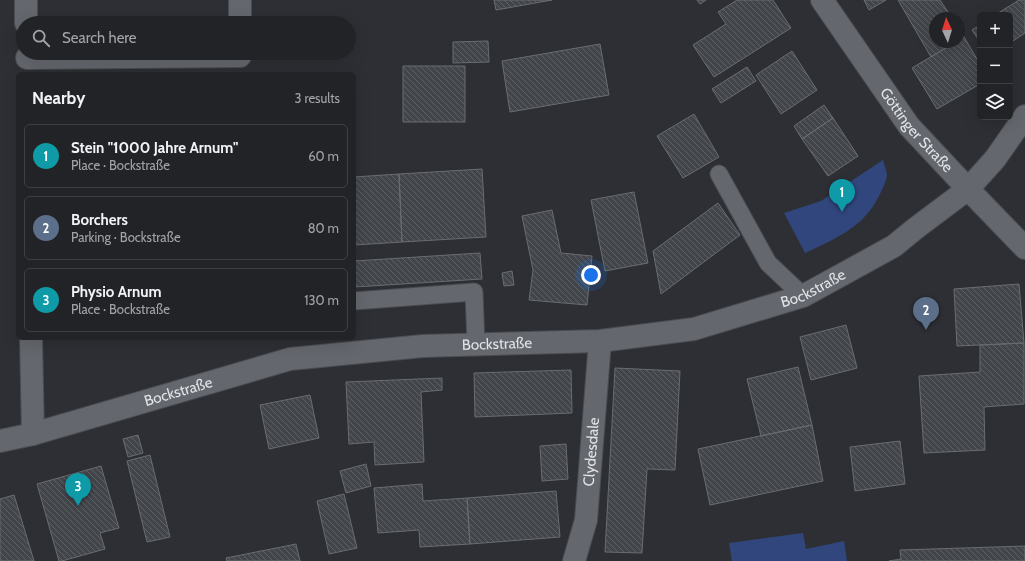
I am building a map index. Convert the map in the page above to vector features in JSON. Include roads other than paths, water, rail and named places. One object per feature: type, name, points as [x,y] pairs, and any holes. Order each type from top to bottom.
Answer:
[{"type":"street","points":[[26,0],[26,16]]},
{"type":"street","points":[[240,0],[240,16]]},
{"type":"street","name":"Göttinger Straße","points":[[822,0],[909,126],[1025,248]]},
{"type":"street","points":[[27,62],[98,60]]},
{"type":"street","name":"Bockstraße","points":[[0,441],[33,434],[290,359],[423,346],[600,341],[694,329],[803,296],[894,246],[968,189],[994,159],[1025,116]]},
{"type":"street","points":[[31,340],[33,434]]},
{"type":"street","name":"Clydesdale","points":[[574,561],[586,520],[600,341]]},
{"type":"lane","points":[[719,174],[768,262],[803,296]]},
{"type":"lane","points":[[356,300],[474,292],[476,344]]},
{"type":"place","name":"Stein \"1000 Jahre Arnum\"","points":[[842,212]]},
{"type":"place","name":"Borchers","points":[[926,330]]},
{"type":"place","name":"Physio Arnum","points":[[78,506]]}]
